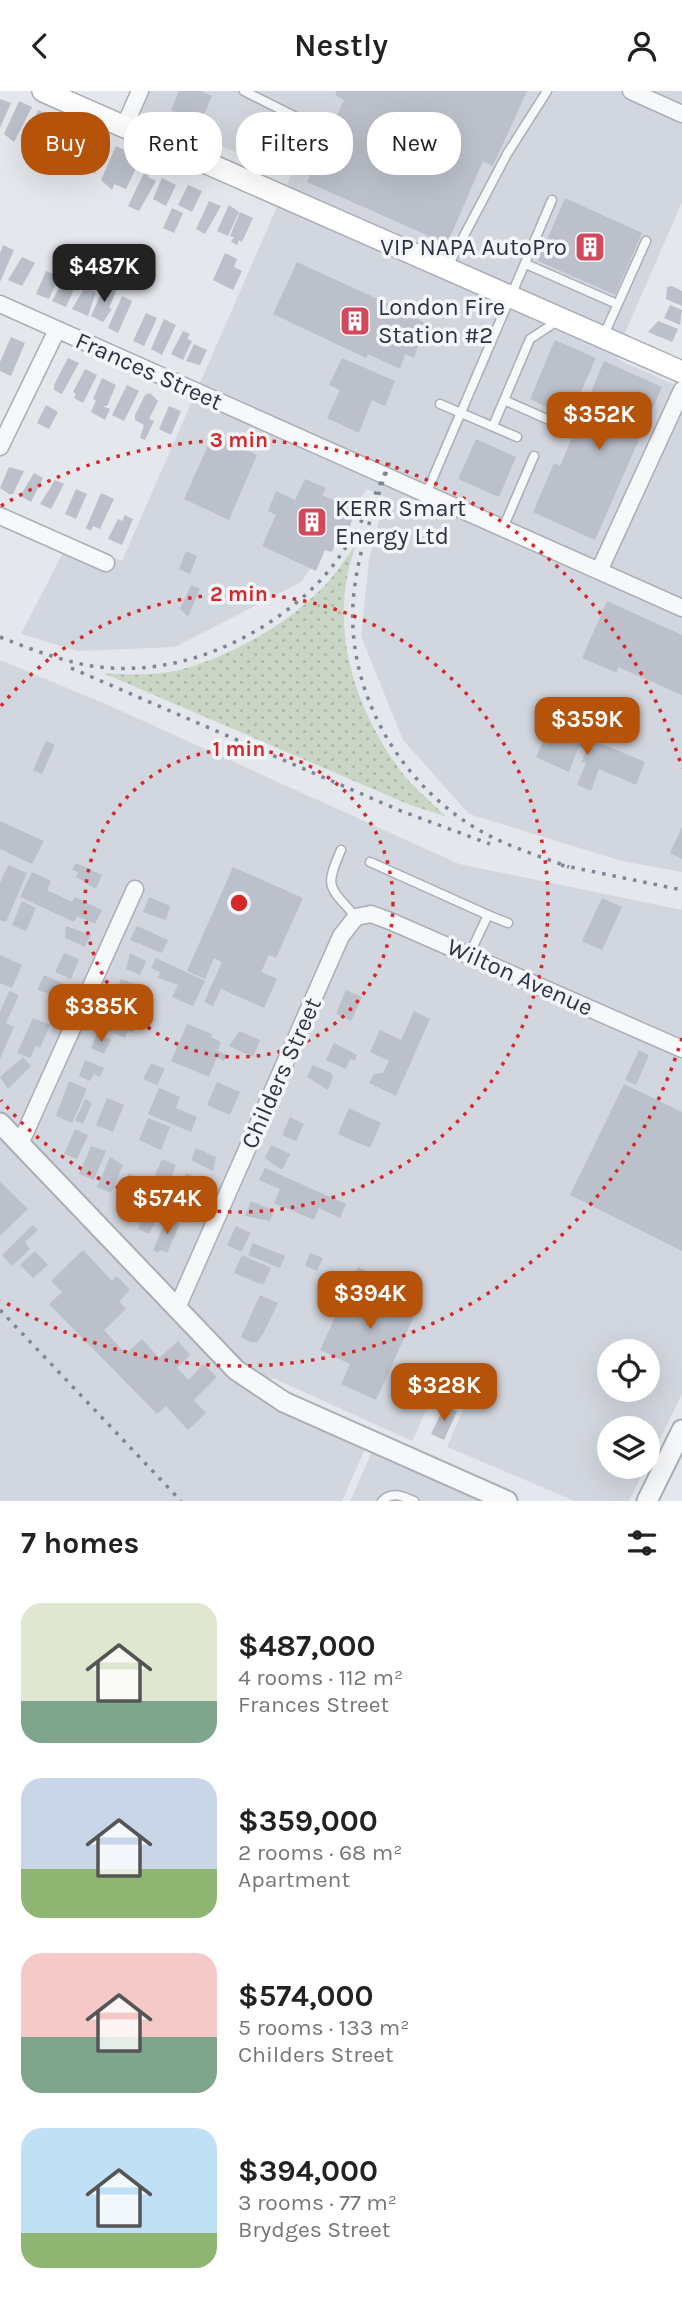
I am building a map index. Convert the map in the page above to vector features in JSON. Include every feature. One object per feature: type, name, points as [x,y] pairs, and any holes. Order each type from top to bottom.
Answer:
[{"type":"main road","points":[[43,91],[124,127]]},
{"type":"main road","points":[[222,170],[682,372]]},
{"type":"street","points":[[131,112],[140,91]]},
{"type":"street","points":[[631,91],[682,114]]},
{"type":"street","name":"Frances Street","points":[[0,304],[682,608]]},
{"type":"street","points":[[0,447],[57,330]]},
{"type":"street","points":[[599,571],[682,390]]},
{"type":"street","points":[[0,516],[106,563]]},
{"type":"street","points":[[20,1144],[135,889]]},
{"type":"street","name":"Wilton Avenue","points":[[356,917],[371,913],[682,1049]]},
{"type":"street","name":"Childers Street","points":[[177,1308],[341,936],[356,917]]},
{"type":"street","points":[[0,1123],[236,1370],[284,1402],[507,1501]]},
{"type":"street","points":[[647,1501],[682,1430]]},
{"type":"lane","points":[[244,91],[286,112]]},
{"type":"lane","points":[[446,268],[475,211],[547,91]]},
{"type":"lane","points":[[426,494],[552,200]]},
{"type":"lane","points":[[603,337],[646,241]]},
{"type":"lane","points":[[526,264],[617,304]]},
{"type":"lane","points":[[493,426],[530,339],[561,319]]},
{"type":"lane","points":[[504,400],[565,427]]},
{"type":"lane","points":[[440,404],[517,437]]},
{"type":"lane","points":[[503,528],[534,456]]},
{"type":"lane","points":[[341,850],[329,878],[332,889],[356,917]]},
{"type":"lane","points":[[370,862],[508,923]]},
{"type":"lane","points":[[469,955],[488,915]]},
{"type":"lane","points":[[382,1501],[391,1495],[400,1495],[414,1501]]},
{"type":"shaded area","points":[[149,91],[682,91],[682,202],[625,333],[617,359],[682,388],[682,872],[622,861],[469,814],[403,740],[361,636],[369,560],[385,497],[367,489],[301,582],[175,647],[78,651],[21,634],[70,539],[122,561],[291,175],[353,175],[353,112],[236,112],[236,152],[222,146],[222,112],[140,112]]},
{"type":"shaded area","points":[[0,660],[108,705],[459,864],[682,910],[682,1394],[660,1439],[660,1416],[597,1416],[597,1479],[640,1479],[629,1501],[575,1501],[447,1447],[474,1384],[445,1369],[412,1441],[273,1378],[256,1398],[365,1449],[342,1501],[0,1501]]},
{"type":"shaded area","points":[[372,1452],[482,1501],[350,1501]]},
{"type":"green space","points":[[357,542],[348,571],[344,601],[349,660],[357,689],[368,717],[400,770],[445,816],[410,805],[103,673],[163,673],[202,663],[242,646],[280,623],[314,596],[333,576]]},
{"type":"building","points":[[179,91],[201,91],[212,96],[205,112],[171,110]]},
{"type":"building","points":[[337,91],[527,91],[493,166],[483,161],[447,244],[307,182],[310,175],[353,175],[353,112],[339,112],[344,100],[335,95]]},
{"type":"building","points":[[0,99],[11,103],[0,128]]},
{"type":"building","points":[[19,101],[32,107],[29,112],[21,112],[21,128],[14,142],[4,134]]},
{"type":"building","points":[[116,146],[124,150],[124,175],[133,175],[126,189],[114,184],[112,190],[101,180],[103,175],[110,175],[110,160]]},
{"type":"building","points":[[143,175],[148,175],[156,181],[139,211],[128,206]]},
{"type":"building","points":[[162,178],[176,185],[166,206],[153,199]]},
{"type":"building","points":[[188,185],[202,191],[192,212],[178,205]]},
{"type":"building","name":"VIP NAPA AutoPro","points":[[565,198],[642,233],[615,295],[538,261]]},
{"type":"building","points":[[209,201],[221,206],[205,234],[196,229]]},
{"type":"building","points":[[229,205],[239,212],[228,236],[217,231]]},
{"type":"building","points":[[172,208],[183,213],[174,233],[163,228]]},
{"type":"building","points":[[240,212],[253,218],[242,242],[239,240],[237,245],[231,242],[234,237],[230,236]]},
{"type":"building","points":[[3,245],[14,250],[0,282],[0,253]]},
{"type":"building","points":[[225,253],[237,259],[234,267],[242,271],[233,290],[213,280]]},
{"type":"building","points":[[22,257],[35,263],[22,286],[8,280]]},
{"type":"building","name":"London Fire Station #2","points":[[297,262],[406,312],[433,328],[425,346],[419,343],[414,358],[405,354],[400,369],[368,354],[366,358],[273,314]]},
{"type":"building","points":[[46,271],[59,276],[49,299],[36,294]]},
{"type":"building","points":[[68,272],[76,275],[73,281],[77,283],[66,307],[52,301]]},
{"type":"building","points":[[108,285],[117,289],[109,308],[112,309],[103,322],[91,316],[103,289],[106,290]]},
{"type":"building","points":[[672,286],[682,291],[682,306],[666,299],[667,287]]},
{"type":"building","points":[[85,287],[96,292],[88,316],[72,309]]},
{"type":"building","points":[[122,296],[132,301],[118,333],[108,328]]},
{"type":"building","points":[[670,305],[682,310],[680,325],[664,318]]},
{"type":"building","points":[[146,313],[157,318],[144,346],[133,341]]},
{"type":"building","points":[[164,319],[176,325],[162,355],[151,349]]},
{"type":"building","points":[[658,321],[678,329],[672,342],[648,332]]},
{"type":"building","points":[[183,331],[190,334],[187,339],[192,341],[183,360],[171,354]]},
{"type":"building","points":[[11,337],[25,343],[11,376],[0,371],[0,362]]},
{"type":"building","points":[[555,340],[596,358],[569,418],[530,399]]},
{"type":"building","points":[[194,344],[207,350],[200,365],[186,361]]},
{"type":"building","points":[[68,358],[79,363],[62,394],[54,390],[54,385]]},
{"type":"building","points":[[342,358],[395,381],[385,406],[372,400],[359,433],[327,418],[340,390],[329,385]]},
{"type":"building","points":[[604,361],[662,387],[595,540],[533,512],[554,463],[560,466]]},
{"type":"building","points":[[85,369],[97,375],[83,403],[74,398],[76,394],[73,392]]},
{"type":"building","points":[[102,378],[116,385],[107,406],[102,406],[110,409],[105,420],[91,412]]},
{"type":"building","points":[[127,385],[139,391],[124,421],[112,415]]},
{"type":"building","points":[[150,393],[158,401],[149,419],[154,421],[145,440],[140,438],[144,425],[135,420],[135,415],[145,395]]},
{"type":"building","points":[[46,405],[58,412],[49,429],[37,423]]},
{"type":"building","points":[[169,406],[181,411],[171,435],[159,429]]},
{"type":"building","points":[[218,437],[257,455],[229,520],[184,499],[210,441]]},
{"type":"building","points":[[476,439],[516,457],[499,497],[458,479]]},
{"type":"building","points":[[9,467],[24,471],[13,494],[0,488]]},
{"type":"building","points":[[34,473],[43,478],[31,502],[20,496]]},
{"type":"building","name":"KERR Smart Energy Ltd","points":[[305,479],[326,488],[322,495],[355,510],[348,533],[341,529],[332,552],[325,550],[316,571],[262,546],[276,515],[268,511],[276,491],[295,500]]},
{"type":"building","points":[[55,480],[64,484],[51,509],[40,504]]},
{"type":"building","points":[[76,489],[87,494],[76,519],[65,514]]},
{"type":"building","points":[[101,493],[114,499],[100,529],[93,526],[91,531],[86,528]]},
{"type":"building","points":[[125,515],[133,519],[122,545],[108,539],[118,519],[122,521]]},
{"type":"building","points":[[186,551],[197,556],[190,574],[179,569]]},
{"type":"building","points":[[191,585],[200,589],[188,617],[180,609]]},
{"type":"building","points":[[607,601],[682,635],[682,695],[618,667],[617,673],[582,658]]},
{"type":"building","points":[[551,722],[645,762],[636,785],[599,769],[591,791],[577,785],[586,763],[582,762],[586,750],[579,746],[569,772],[536,757]]},
{"type":"building","points":[[46,741],[55,745],[42,774],[33,770]]},
{"type":"building","points":[[0,821],[44,841],[32,864],[0,849]]},
{"type":"building","points":[[682,827],[682,859],[670,853]]},
{"type":"building","points":[[76,863],[102,875],[96,889],[76,877],[78,872],[72,870]]},
{"type":"building","points":[[8,865],[27,873],[6,922],[0,920],[0,883]]},
{"type":"building","points":[[233,867],[303,898],[276,958],[269,955],[261,972],[277,979],[264,1008],[221,989],[213,1006],[204,1002],[222,962],[214,958],[205,979],[187,971]]},
{"type":"building","points":[[32,872],[51,881],[47,890],[72,902],[75,897],[102,910],[95,924],[77,916],[74,922],[20,897]]},
{"type":"building","points":[[149,897],[170,906],[166,920],[143,912]]},
{"type":"building","points":[[602,898],[622,907],[602,950],[582,941]]},
{"type":"building","points":[[22,901],[36,908],[26,931],[12,925]]},
{"type":"building","points":[[66,926],[91,935],[85,947],[65,938]]},
{"type":"building","points":[[137,926],[168,940],[162,953],[130,940]]},
{"type":"building","points":[[64,953],[79,959],[71,979],[55,972]]},
{"type":"building","points":[[130,953],[146,961],[140,975],[126,969]]},
{"type":"building","points":[[0,955],[22,965],[12,988],[0,983]]},
{"type":"building","points":[[156,958],[205,981],[193,1006],[172,997],[178,985],[158,978],[160,972],[151,968]]},
{"type":"building","points":[[44,975],[68,986],[65,998],[37,990]]},
{"type":"building","points":[[121,979],[148,988],[143,999],[138,997],[136,1002],[115,993]]},
{"type":"building","points":[[346,990],[362,997],[351,1021],[336,1014]]},
{"type":"building","points":[[9,991],[19,995],[6,1023],[14,1027],[0,1059],[0,1012]]},
{"type":"building","points":[[107,1011],[137,1024],[133,1033],[128,1031],[125,1038],[100,1027],[98,1023]]},
{"type":"building","points":[[414,1011],[430,1019],[396,1096],[369,1083],[374,1074],[383,1073],[389,1061],[370,1052],[380,1030],[401,1040]]},
{"type":"building","points":[[33,1018],[50,1025],[40,1048],[36,1046],[30,1058],[17,1053]]},
{"type":"building","points":[[187,1024],[212,1034],[211,1037],[221,1042],[218,1050],[210,1047],[227,1055],[224,1061],[217,1057],[209,1077],[171,1061]]},
{"type":"building","points":[[240,1031],[260,1040],[253,1057],[229,1046]]},
{"type":"building","points":[[97,1033],[111,1040],[104,1054],[91,1048]]},
{"type":"building","points":[[334,1043],[357,1055],[355,1061],[350,1059],[346,1069],[326,1060]]},
{"type":"building","points":[[639,1050],[649,1055],[636,1085],[625,1080]]},
{"type":"building","points":[[23,1057],[31,1066],[8,1089],[0,1077]]},
{"type":"building","points":[[85,1060],[104,1068],[100,1077],[94,1074],[90,1081],[79,1076]]},
{"type":"building","points":[[151,1063],[165,1069],[157,1085],[143,1079]]},
{"type":"building","points":[[313,1065],[331,1073],[333,1077],[328,1090],[307,1077]]},
{"type":"building","points":[[69,1081],[87,1089],[72,1123],[56,1116]]},
{"type":"building","points":[[217,1082],[240,1092],[230,1115],[207,1105]]},
{"type":"building","points":[[624,1084],[682,1112],[682,1251],[570,1195]]},
{"type":"building","points":[[159,1088],[180,1097],[176,1108],[197,1117],[191,1132],[148,1114]]},
{"type":"building","points":[[107,1098],[124,1105],[113,1132],[96,1125]]},
{"type":"building","points":[[85,1099],[92,1103],[83,1124],[75,1121]]},
{"type":"building","points":[[349,1108],[381,1123],[370,1148],[338,1134]]},
{"type":"building","points":[[290,1117],[304,1124],[296,1141],[282,1135]]},
{"type":"building","points":[[148,1118],[170,1127],[161,1150],[139,1140]]},
{"type":"building","points":[[75,1129],[88,1135],[77,1159],[64,1154]]},
{"type":"building","points":[[271,1145],[290,1154],[282,1170],[265,1158]]},
{"type":"building","points":[[91,1146],[106,1151],[94,1180],[79,1174]]},
{"type":"building","points":[[196,1148],[216,1157],[213,1171],[191,1160]]},
{"type":"building","points":[[110,1157],[123,1165],[111,1193],[97,1187]]},
{"type":"building","points":[[162,1159],[176,1165],[170,1181],[155,1175]]},
{"type":"building","points":[[265,1168],[346,1204],[340,1218],[319,1208],[314,1220],[274,1203],[280,1189],[259,1180]]},
{"type":"building","points":[[129,1173],[137,1177],[135,1181],[140,1183],[129,1208],[115,1202]]},
{"type":"building","points":[[186,1173],[208,1183],[191,1223],[172,1218],[177,1201],[174,1200]]},
{"type":"building","points":[[0,1182],[28,1209],[0,1236]]},
{"type":"building","points":[[150,1200],[163,1206],[149,1234],[138,1229]]},
{"type":"building","points":[[251,1201],[274,1211],[270,1221],[245,1216]]},
{"type":"building","points":[[167,1218],[180,1224],[167,1253],[160,1250],[158,1253],[153,1250]]},
{"type":"building","points":[[33,1225],[38,1230],[25,1242],[30,1249],[12,1266],[2,1255]]},
{"type":"building","points":[[236,1226],[251,1233],[241,1252],[227,1245]]},
{"type":"building","points":[[253,1243],[285,1256],[280,1268],[248,1255]]},
{"type":"building","points":[[83,1250],[112,1281],[117,1276],[130,1290],[119,1301],[126,1309],[104,1330],[126,1354],[142,1339],[159,1358],[178,1341],[190,1355],[177,1368],[189,1380],[203,1364],[217,1377],[194,1400],[206,1413],[188,1430],[166,1406],[157,1414],[49,1304],[62,1292],[51,1281]]},
{"type":"building","points":[[35,1251],[48,1265],[33,1278],[20,1265]]},
{"type":"building","points":[[310,1253],[323,1258],[317,1271],[305,1266]]},
{"type":"building","points":[[242,1255],[271,1268],[263,1285],[234,1273]]},
{"type":"building","points":[[358,1267],[422,1298],[376,1400],[341,1384],[350,1364],[320,1350]]},
{"type":"building","points":[[260,1295],[278,1303],[263,1334],[257,1342],[251,1342],[241,1337]]},
{"type":"building","points":[[445,1405],[457,1411],[444,1440],[431,1434]]},
{"type":"railway","points":[[0,637],[64,660],[117,668],[179,662],[209,653],[266,625],[315,586],[338,559],[357,528],[389,464],[364,543],[354,592],[353,628],[358,664],[368,699],[384,732],[404,763],[428,790],[455,814],[496,839],[569,867]]},
{"type":"railway","points":[[71,668],[401,811],[490,844]]},
{"type":"railway","points":[[561,865],[682,890]]},
{"type":"railway","points":[[0,1310],[181,1501]]},
{"type":"place","name":"VIP NAPA AutoPro","points":[[590,247]]},
{"type":"place","name":"London Fire Station #2","points":[[355,321]]},
{"type":"place","name":"KERR Smart Energy Ltd","points":[[312,522]]}]
